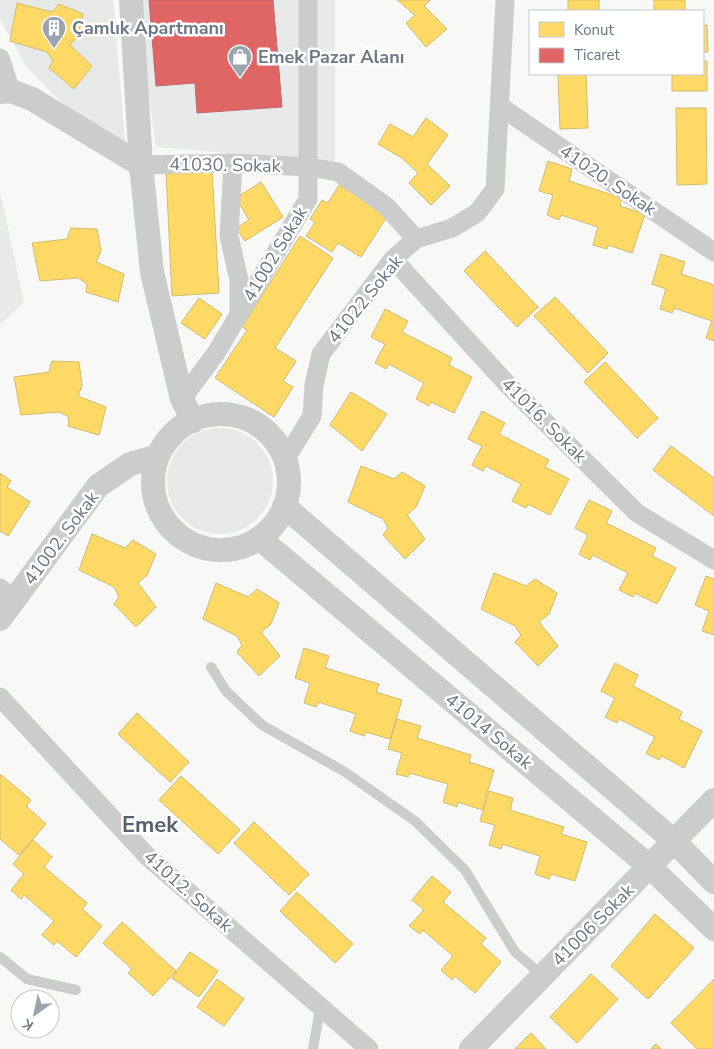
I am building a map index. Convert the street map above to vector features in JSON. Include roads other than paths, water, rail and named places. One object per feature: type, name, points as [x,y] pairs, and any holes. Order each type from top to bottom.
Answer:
[{"type":"street","points":[[131,0],[142,165],[152,272],[182,399],[192,421]]},
{"type":"street","name":"41002 Sokak","points":[[182,399],[216,353],[308,199],[308,0]]},
{"type":"street","name":"41022 Sokak","points":[[284,460],[312,416],[314,385],[321,354],[393,258],[416,239],[452,228],[477,213],[495,189],[501,107],[505,0]]},
{"type":"street","points":[[0,58],[5,92],[32,99],[142,165]]},
{"type":"street","name":"41020. Sokak","points":[[501,107],[714,252]]},
{"type":"street","points":[[233,163],[229,236],[239,280],[239,314]]},
{"type":"street","name":"41030. Sokak","points":[[142,165],[233,163],[308,167],[338,172],[386,206],[416,239]]},
{"type":"street","name":"41016. Sokak","points":[[393,258],[509,386],[637,513],[714,560]]},
{"type":"street","points":[[208,415],[232,415],[260,427],[277,443],[284,460],[288,467],[289,490],[279,520],[259,538],[236,550],[212,550],[191,544],[172,530],[156,502],[153,478],[158,456],[171,436],[192,421],[208,415]]},
{"type":"street","name":"41002. Sokak","points":[[0,619],[7,594],[98,486],[130,464],[158,456]]},
{"type":"street","name":"41014 Sokak","points":[[284,506],[675,842],[714,882]]},
{"type":"street","name":"41014 Sokak","points":[[259,538],[650,867],[714,929]]},
{"type":"street","name":"41012. Sokak","points":[[0,698],[148,857],[368,1049]]},
{"type":"street","name":"41006 Sokak","points":[[471,1049],[714,800]]},
{"type":"lane","points":[[211,667],[226,691],[262,725],[345,772],[415,822],[465,870],[515,952],[542,976]]},
{"type":"lane","points":[[0,957],[27,979],[76,990]]},
{"type":"lane","points":[[313,1049],[320,1009]]},
{"type":"place","name":"Çamlık Apartmanı","points":[[54,49]]},
{"type":"place","name":"Emek Pazar Alanı","points":[[240,78]]},
{"type":"district","name":"Emek","points":[[150,825]]}]
